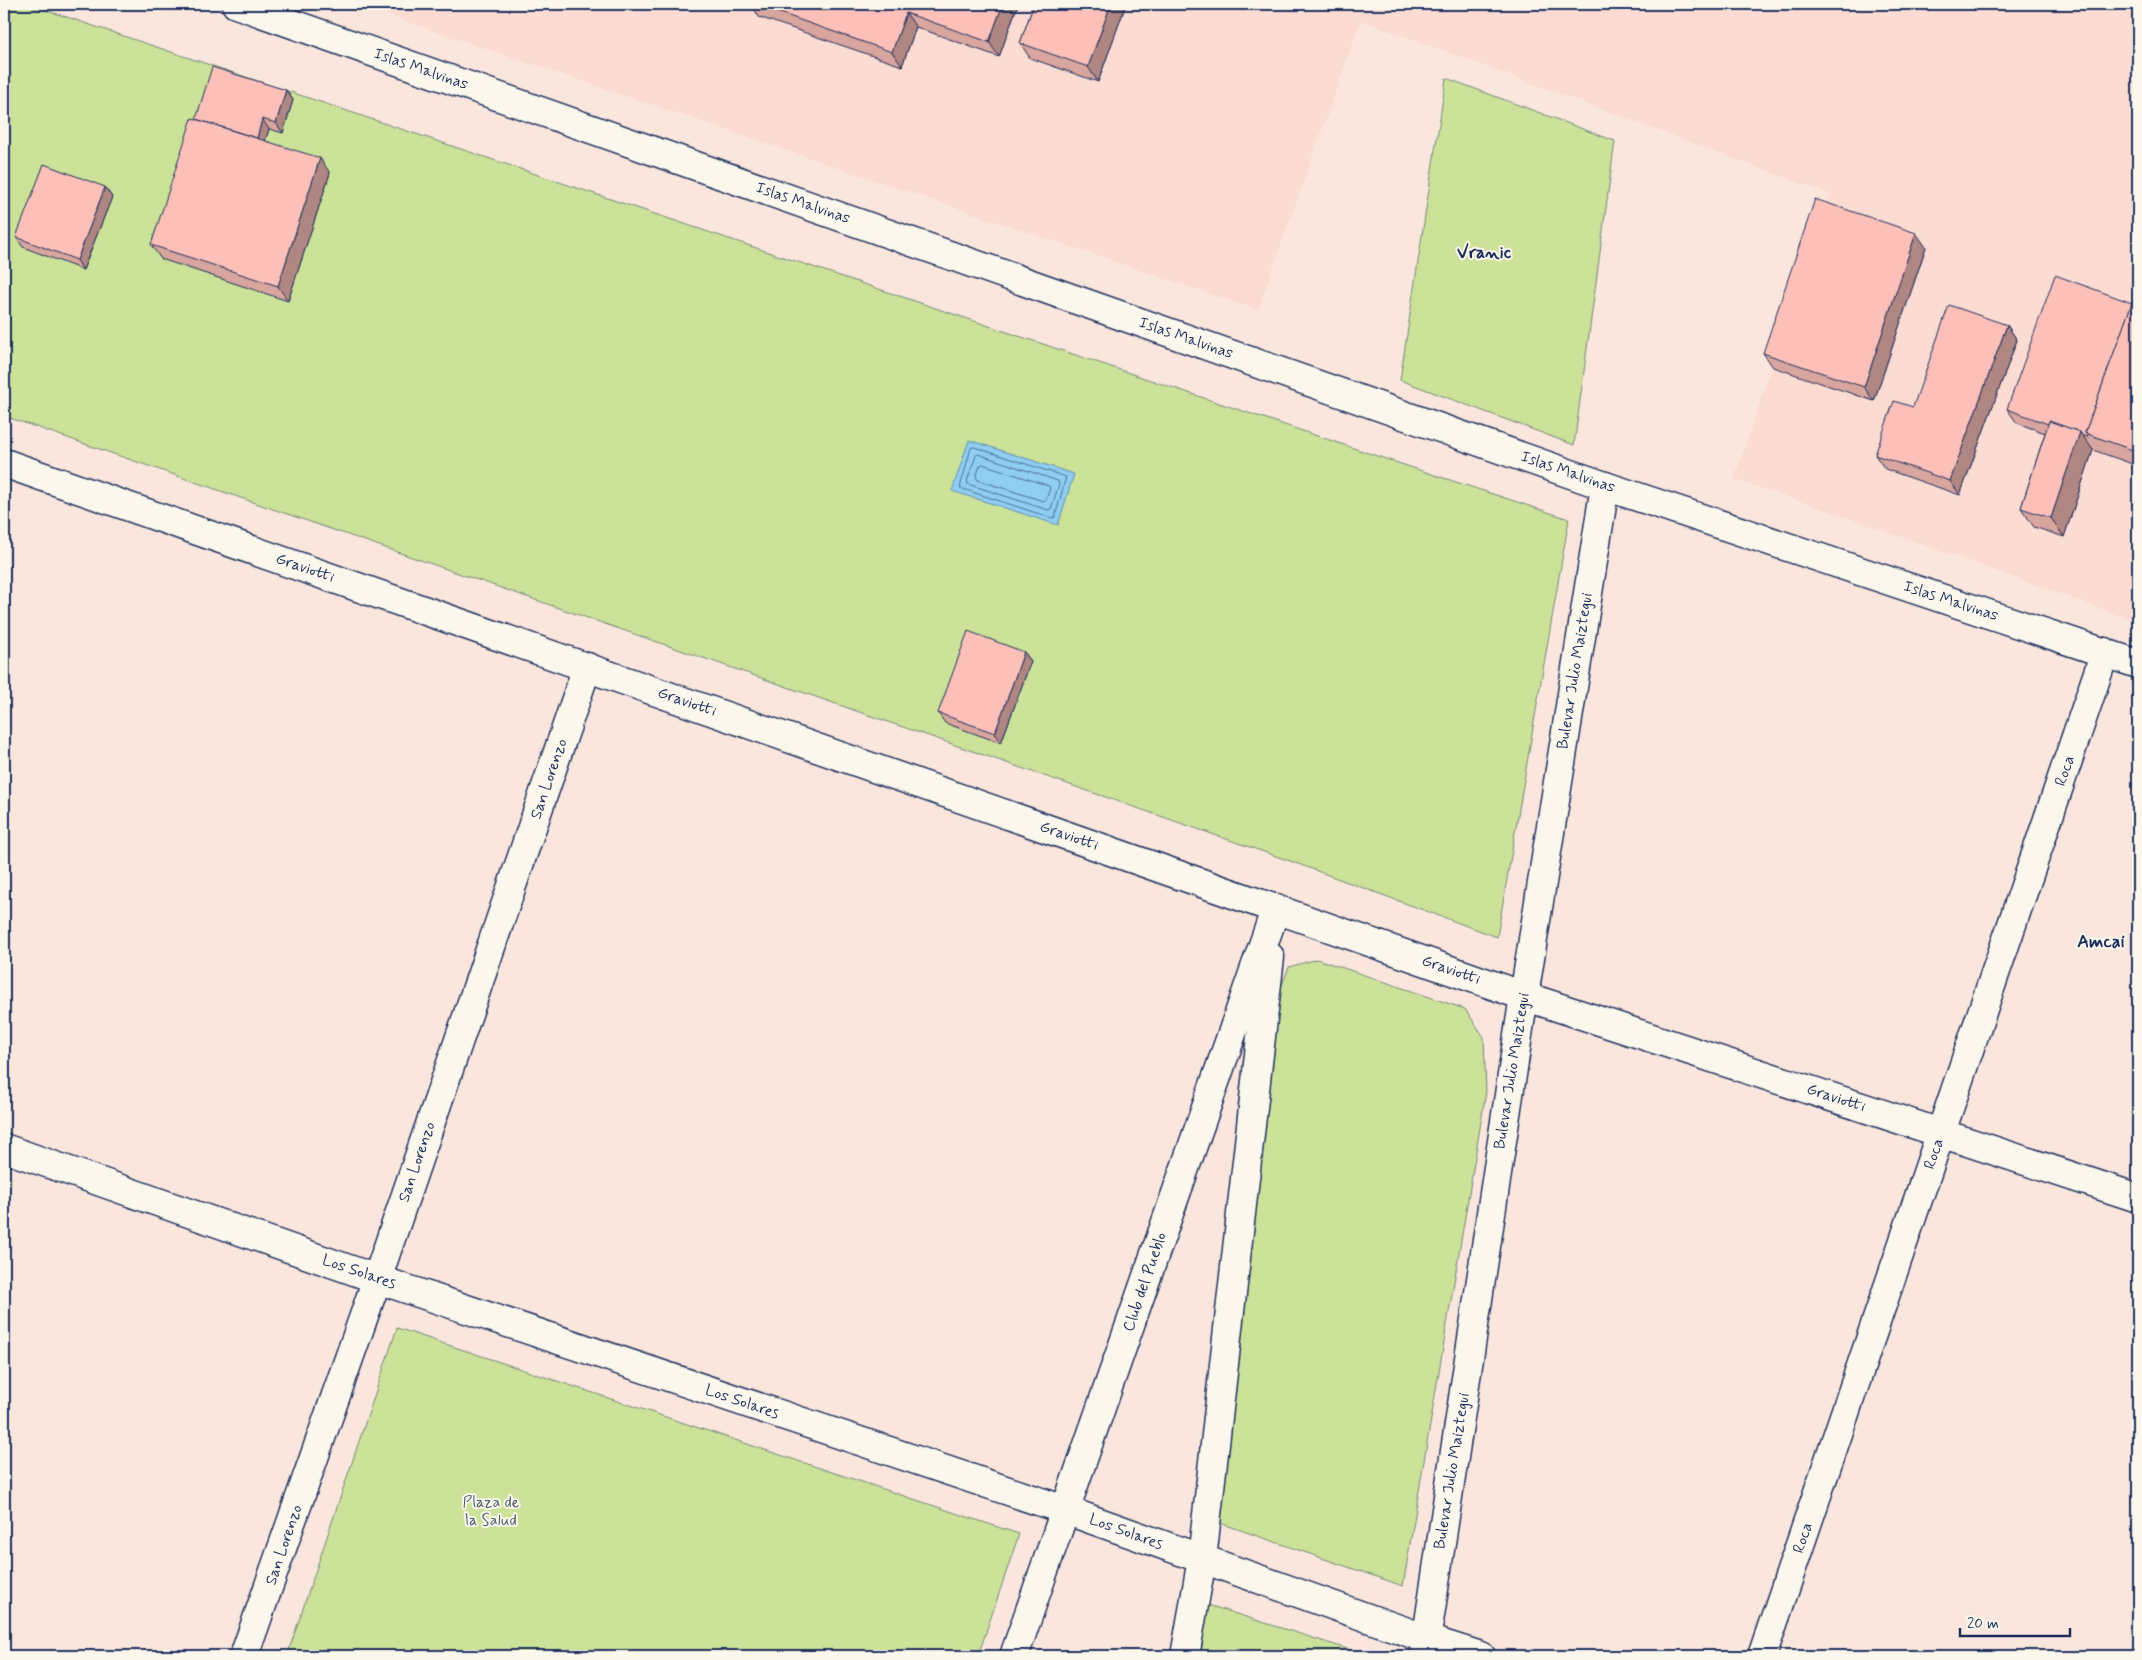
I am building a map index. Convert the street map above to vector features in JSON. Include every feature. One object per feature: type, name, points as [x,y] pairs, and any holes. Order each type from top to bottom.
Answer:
[{"type":"street","name":"Islas Malvinas","points":[[236,4],[1605,486],[2138,664]]},
{"type":"street","name":"Graviotti","points":[[4,463],[1524,996],[2138,1198]]},
{"type":"street","name":"Bulevar Julio Maiztegui","points":[[1425,1648],[1524,996],[1605,486]]},
{"type":"street","name":"Roca","points":[[1762,1656],[2105,652]]},
{"type":"street","name":"San Lorenzo","points":[[244,1656],[377,1279],[587,667]]},
{"type":"street","name":"Club del Pueblo","points":[[1014,1656],[1276,908]]},
{"type":"street","points":[[1185,1656],[1202,1559],[1276,908]]},
{"type":"street","name":"Los Solares","points":[[4,1148],[377,1279],[1065,1510],[1202,1559],[1425,1648],[1481,1656]]},
{"type":"shaded area","points":[[354,4],[2138,4],[2138,622],[1838,514],[1734,479],[1830,194],[1361,20],[1258,310]]},
{"type":"green space","points":[[4,4],[28,4],[1569,519],[1497,937],[1290,861],[4,416]]},
{"type":"green space","points":[[1446,78],[1615,141],[1574,445],[1400,380]]},
{"type":"green space","points":[[1317,959],[1465,1009],[1484,1037],[1486,1092],[1403,1586],[1220,1523],[1280,990],[1289,967]]},
{"type":"green space","name":"Plaza de la Salud","points":[[397,1328],[1019,1534],[978,1656],[287,1656]]},
{"type":"green space","points":[[1208,1605],[1370,1656],[1200,1656]]},
{"type":"water","points":[[969,440],[1074,474],[1058,525],[952,491]]},
{"type":"building","points":[[754,4],[1003,4],[989,42],[906,13],[892,52]]},
{"type":"building","points":[[1034,4],[1111,4],[1088,67],[1020,43]]},
{"type":"building","points":[[212,67],[286,90],[276,123],[262,119],[257,138],[196,119]]},
{"type":"building","points":[[192,118],[320,158],[278,286],[151,245]]},
{"type":"building","points":[[44,164],[105,187],[77,260],[16,237]]},
{"type":"building","points":[[1815,199],[1916,233],[1864,387],[1763,353]]},
{"type":"building","points":[[2055,275],[2132,303],[2085,433],[2088,437],[2083,436],[2080,432],[2049,421],[2048,424],[2007,409]]},
{"type":"building","points":[[2133,300],[2138,302],[2138,452],[2085,433]]},
{"type":"building","points":[[1949,305],[2007,325],[1950,481],[1875,455],[1894,401],[1913,407]]},
{"type":"building","points":[[2049,421],[2080,432],[2051,518],[2021,508]]},
{"type":"building","points":[[968,631],[1024,652],[995,733],[938,713]]},
{"type":"district","name":"Vranic","points":[[1484,253]]},
{"type":"district","name":"Amcai","points":[[2101,942]]}]
